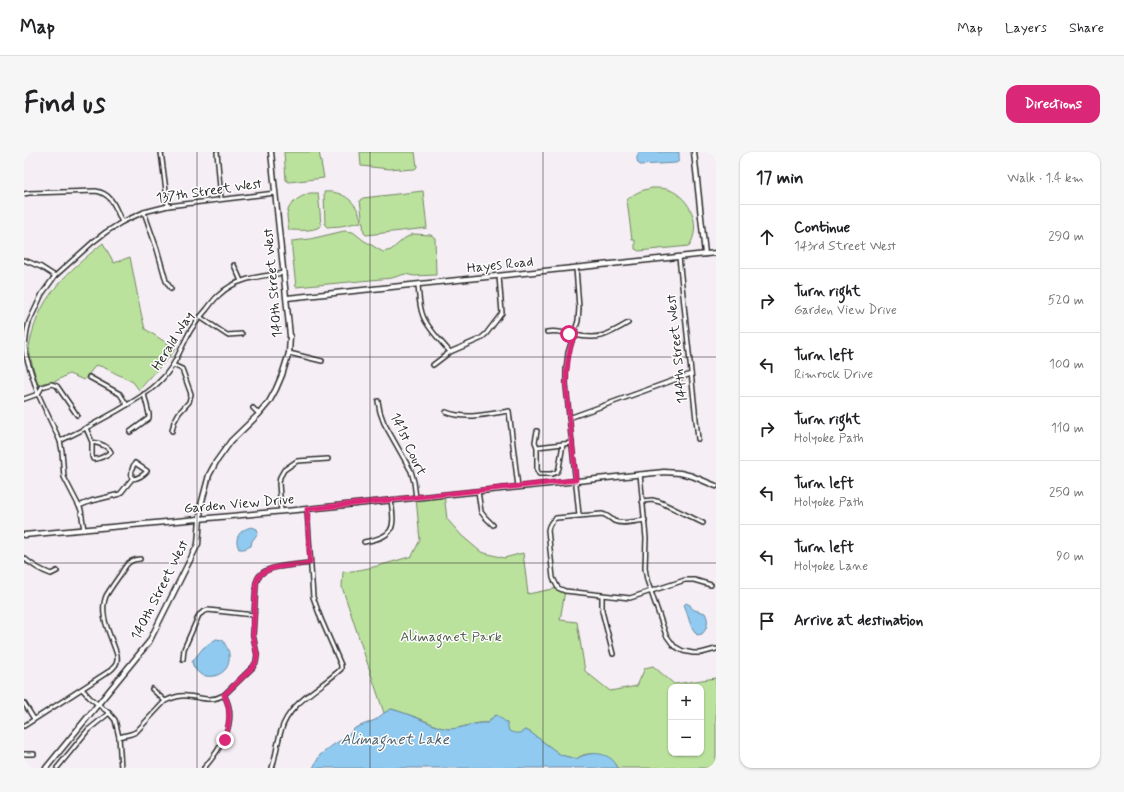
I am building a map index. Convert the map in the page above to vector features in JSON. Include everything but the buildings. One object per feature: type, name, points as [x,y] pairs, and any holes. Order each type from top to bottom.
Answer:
[{"type":"street","points":[[161,152],[168,206]]},
{"type":"street","points":[[217,152],[221,199]]},
{"type":"street","name":"140th Street West","points":[[46,768],[149,642],[198,544],[201,505],[209,475],[231,441],[259,414],[269,402],[282,375],[289,353],[290,336],[271,152]]},
{"type":"street","points":[[694,152],[705,254]]},
{"type":"street","points":[[24,194],[103,192],[111,199],[122,222]]},
{"type":"street","name":"137th Street West","points":[[84,530],[81,510],[64,477],[60,441],[38,394],[26,356],[25,346],[27,322],[42,294],[55,276],[93,242],[122,222],[144,212],[168,206],[275,193]]},
{"type":"street","points":[[144,212],[158,249],[166,281],[171,289]]},
{"type":"street","name":"Hayes Road","points":[[286,298],[716,253]]},
{"type":"street","name":"144th Street West","points":[[679,257],[698,439]]},
{"type":"street","points":[[24,260],[41,267],[55,276]]},
{"type":"street","points":[[234,265],[241,281]]},
{"type":"street","points":[[576,268],[579,308],[578,321],[568,353],[566,385],[579,515]]},
{"type":"street","name":"Herald Way","points":[[60,441],[127,405],[156,385],[174,366],[190,333],[200,317],[219,294],[230,286],[241,281],[254,277],[284,273]]},
{"type":"street","points":[[433,365],[450,352],[480,339],[486,334],[502,313],[499,276]]},
{"type":"street","points":[[418,285],[420,307],[424,317],[428,325],[450,352]]},
{"type":"street","points":[[200,317],[227,335],[242,334]]},
{"type":"street","points":[[547,332],[557,330],[574,335],[602,337],[628,324]]},
{"type":"street","points":[[289,353],[322,361]]},
{"type":"street","points":[[172,431],[174,422],[179,413],[189,402],[191,394],[182,369],[174,366]]},
{"type":"street","points":[[570,418],[691,374]]},
{"type":"street","points":[[89,377],[120,394],[127,405]]},
{"type":"street","points":[[24,399],[38,394],[42,387],[51,384],[57,386],[77,415]]},
{"type":"street","points":[[130,432],[149,418],[144,394]]},
{"type":"street","name":"141st Court","points":[[378,401],[384,423],[411,471],[416,498]]},
{"type":"street","points":[[253,408],[259,414]]},
{"type":"street","points":[[446,412],[463,416],[509,411],[518,487]]},
{"type":"street","points":[[86,428],[92,442],[93,459],[111,452],[109,449],[92,442]]},
{"type":"street","points":[[537,431],[535,442],[537,447],[537,470],[539,474],[552,474],[557,472],[563,444]]},
{"type":"street","points":[[537,447],[572,443]]},
{"type":"street","points":[[282,511],[279,483],[280,477],[284,470],[297,461],[328,459]]},
{"type":"street","points":[[79,506],[91,501],[120,494],[132,479],[145,474],[147,471],[135,463],[132,466],[132,479]]},
{"type":"street","name":"Garden View Drive","points":[[24,535],[307,509],[664,472],[680,473],[692,476],[716,486]]},
{"type":"street","points":[[640,474],[646,538],[645,568],[650,592],[666,634],[674,646],[683,651],[701,653],[716,649]]},
{"type":"street","points":[[478,491],[481,512],[493,525]]},
{"type":"street","points":[[364,542],[376,540],[387,534],[392,529],[393,512],[391,500]]},
{"type":"street","points":[[642,501],[652,500],[660,502],[704,523]]},
{"type":"street","points":[[272,768],[281,730],[288,715],[299,703],[341,669],[341,665],[313,597],[307,509]]},
{"type":"street","points":[[645,520],[620,523],[602,514],[556,518],[552,521],[548,530],[553,578],[558,588],[565,591],[630,598],[686,580],[694,580],[711,585]]},
{"type":"street","points":[[24,558],[31,564],[51,574],[57,571]]},
{"type":"street","points":[[24,726],[111,670],[116,664],[118,661],[117,655],[105,619],[103,611],[104,604],[109,591],[128,563],[133,560],[140,559]]},
{"type":"street","points":[[119,737],[136,732],[165,701],[178,696],[210,700],[224,695],[253,667],[256,662],[257,655],[253,635],[254,615],[256,583],[261,573],[270,568],[310,563]]},
{"type":"street","points":[[602,596],[602,611],[613,654]]},
{"type":"street","points":[[183,659],[184,649],[203,612],[208,610],[254,615]]},
{"type":"street","points":[[82,689],[115,720],[119,737],[121,768]]},
{"type":"street","points":[[152,689],[165,701]]},
{"type":"street","points":[[204,768],[214,758],[225,740],[229,726],[229,708],[224,695]]},
{"type":"street","points":[[24,703],[34,719]]},
{"type":"street","points":[[57,768],[88,730],[109,713]]},
{"type":"street","points":[[24,754],[34,754]]},
{"type":"green space","points":[[284,152],[319,152],[324,178],[289,182],[286,180]]},
{"type":"green space","points":[[360,152],[415,152],[417,167],[415,169],[400,170],[400,168],[390,169],[361,166]]},
{"type":"green space","points":[[652,188],[663,188],[670,190],[677,194],[689,206],[694,222],[694,230],[693,238],[689,246],[639,251],[635,249],[635,240],[632,240],[627,200],[638,192]]},
{"type":"green space","points":[[423,191],[427,228],[366,235],[364,233],[360,200],[363,198]]},
{"type":"green space","points":[[324,192],[338,193],[349,199],[357,209],[361,222],[327,227],[325,225]]},
{"type":"green space","points":[[310,193],[318,193],[321,226],[309,230],[289,230],[287,214],[290,206],[299,198]]},
{"type":"green space","points":[[344,231],[353,232],[383,252],[391,250],[405,238],[413,234],[431,235],[435,238],[436,275],[414,276],[405,274],[392,278],[296,287],[292,241],[310,239]]},
{"type":"green space","points":[[103,243],[114,263],[130,257],[145,329],[176,349],[139,390],[133,382],[96,365],[84,380],[69,374],[56,381],[43,383],[39,386],[31,361],[29,347],[33,329],[39,313],[54,290],[71,270]]},
{"type":"green space","name":"Alimagnet Park","points":[[444,494],[447,519],[462,536],[481,552],[504,558],[523,553],[528,594],[558,588],[565,591],[560,620],[577,622],[585,671],[610,691],[637,686],[645,668],[653,666],[674,684],[716,678],[716,768],[618,768],[612,761],[596,755],[586,754],[576,759],[561,755],[530,732],[525,730],[519,734],[513,733],[506,730],[491,718],[489,723],[479,723],[448,729],[392,709],[384,713],[342,587],[343,572],[369,568],[412,556],[420,540],[416,498]]},
{"type":"water","points":[[639,152],[679,152],[679,161],[676,163],[640,165],[637,159]]},
{"type":"water","points":[[252,527],[257,529],[258,533],[252,541],[251,546],[244,549],[239,549],[237,541],[239,534]]},
{"type":"water","points":[[686,603],[694,610],[705,613],[707,624],[706,629],[702,634],[697,635],[691,626],[684,605]]},
{"type":"water","points":[[216,639],[223,640],[229,652],[229,662],[226,669],[220,674],[214,676],[200,674],[195,669],[192,662],[203,648]]},
{"type":"water","name":"Alimagnet Lake","points":[[391,709],[448,729],[488,723],[494,716],[497,715],[507,723],[509,731],[517,733],[525,730],[530,732],[561,755],[576,759],[589,754],[602,754],[614,761],[618,768],[313,768],[320,755],[346,737],[355,728],[375,720]]},
{"type":"route","points":[[225,740],[229,726],[229,708],[224,695],[253,667],[256,662],[257,655],[253,635],[256,583],[261,573],[270,568],[310,563],[307,509],[576,480],[566,385],[568,353],[574,335],[569,334]]}]
